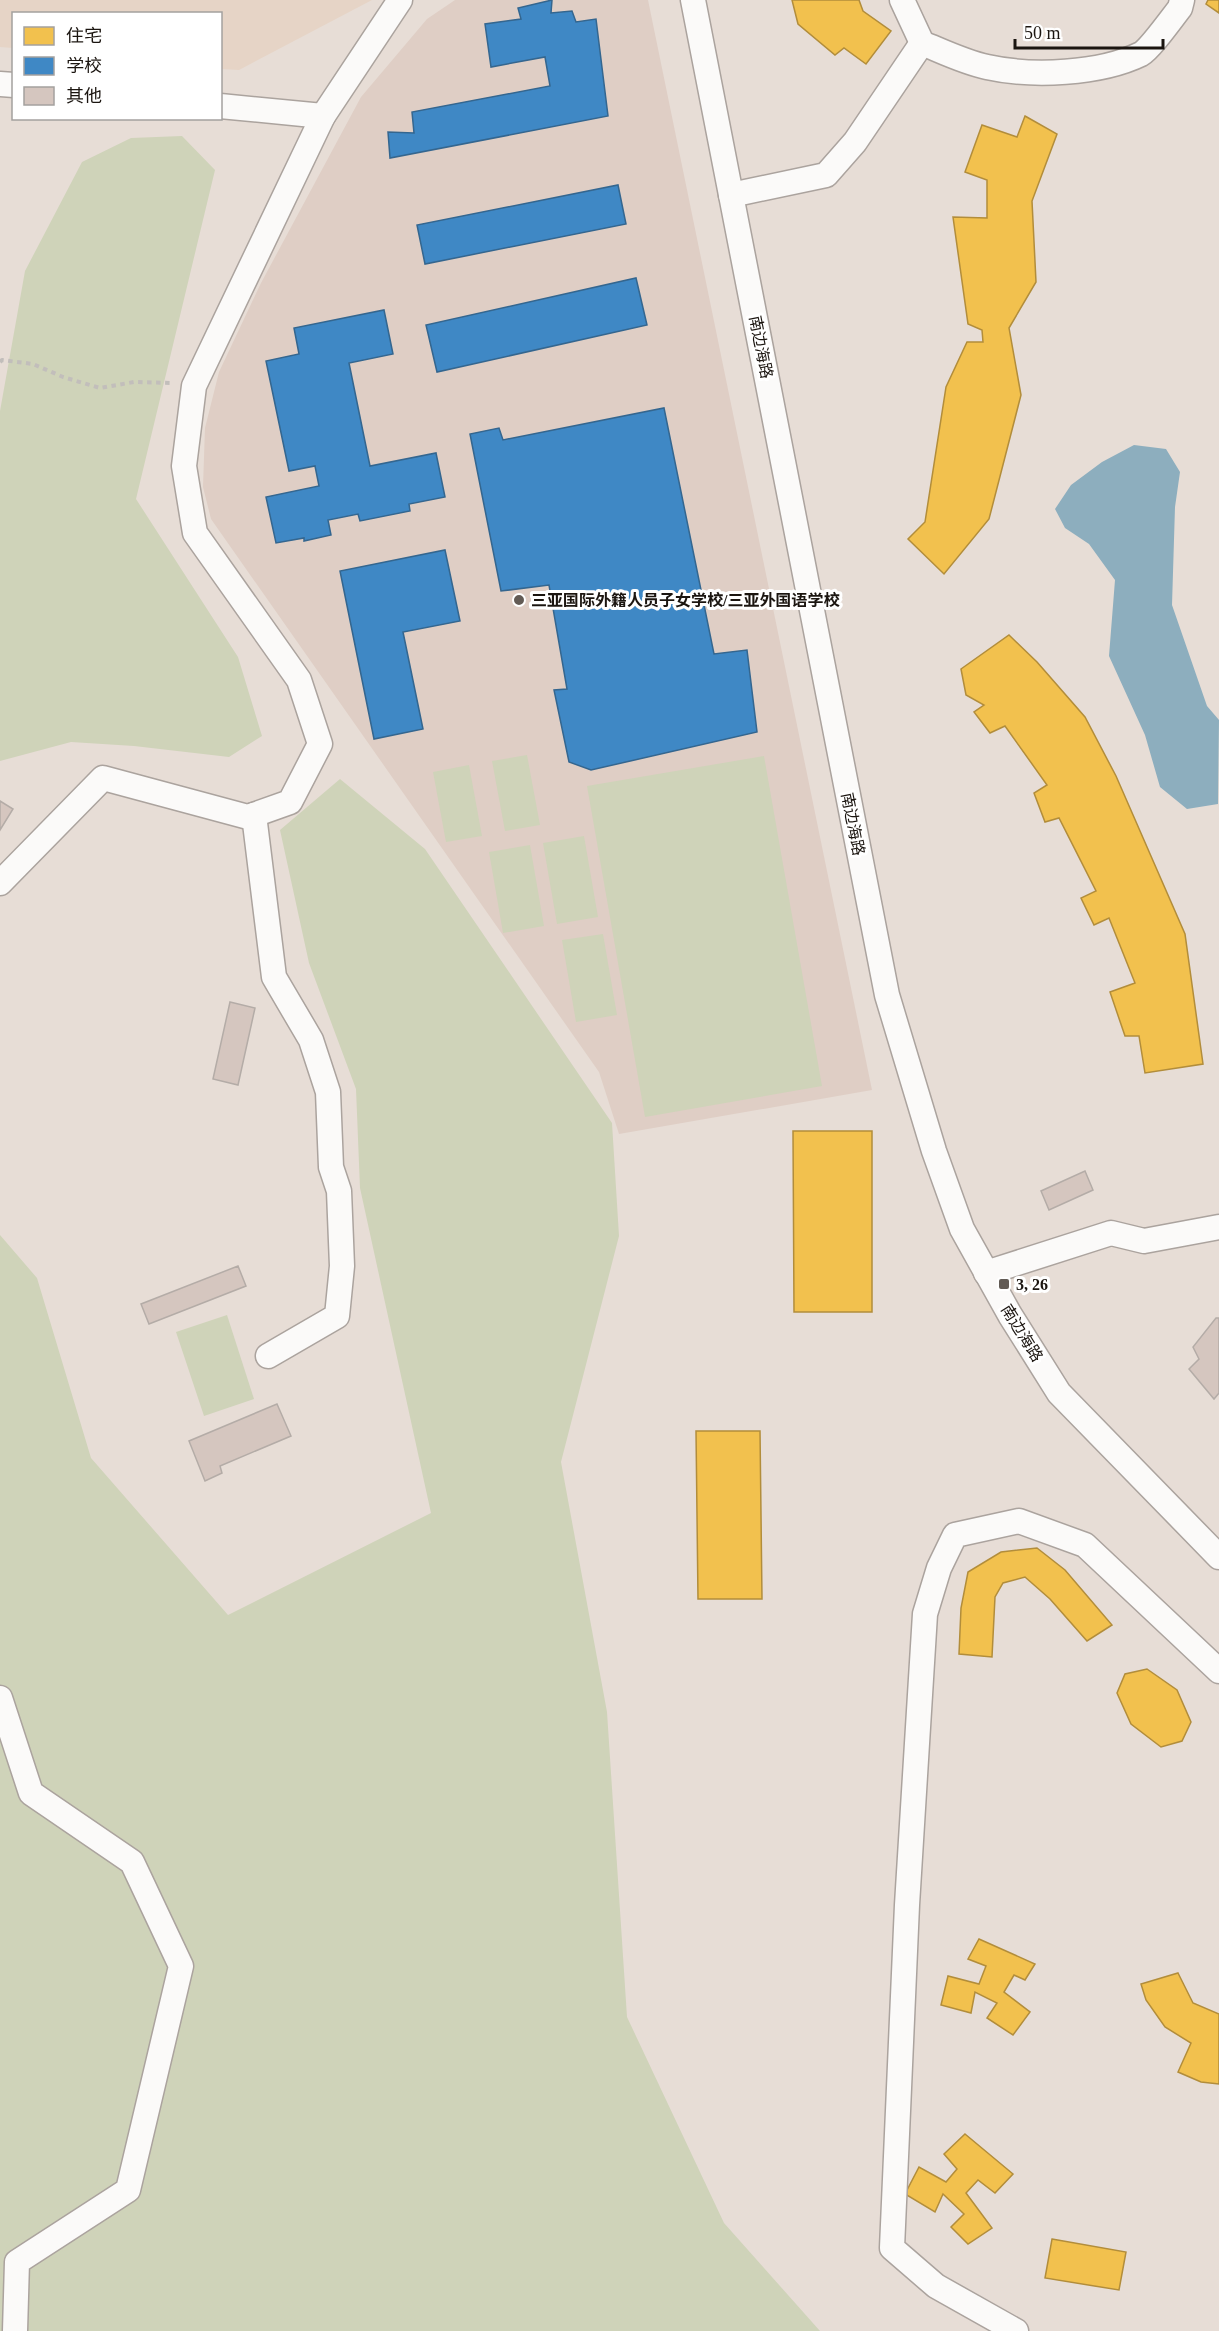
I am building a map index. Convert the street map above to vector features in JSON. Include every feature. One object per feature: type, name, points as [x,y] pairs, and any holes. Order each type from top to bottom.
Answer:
[{"type":"street","points":[[0,883],[103,778],[248,817],[290,801],[320,744],[298,680],[195,533],[184,466],[194,386],[323,116],[400,0]]},
{"type":"street","name":"南边海路","points":[[693,0],[887,995],[934,1150],[962,1229],[1010,1315],[1059,1393],[1219,1557]]},
{"type":"street","points":[[902,0],[922,43],[965,61],[989,67],[1058,72],[1103,66],[1143,53],[1180,8],[1182,0]]},
{"type":"street","points":[[731,195],[826,175],[855,142],[922,43]]},
{"type":"street","points":[[222,106],[323,116]]},
{"type":"street","points":[[254,815],[274,977],[311,1040],[328,1092],[331,1167],[339,1191],[342,1266],[338,1316],[268,1356]]},
{"type":"street","points":[[986,1273],[1111,1233],[1144,1241],[1219,1227]]},
{"type":"street","points":[[1016,2331],[936,2286],[892,2247],[908,1893],[925,1614],[939,1568],[955,1535],[1019,1521],[1085,1545],[1219,1671]]},
{"type":"street","points":[[0,1698],[31,1793],[132,1862],[181,1966],[128,2190],[17,2262],[15,2331]]},
{"type":"path","points":[[0,362],[2,360],[33,364],[63,377],[100,388],[134,382],[168,382],[194,386]]},
{"type":"shaded area","points":[[0,0],[372,0],[239,70],[222,69],[222,12],[12,12],[12,48],[0,47]]},
{"type":"shaded area","name":"三亚国际外籍人员子女学校/三亚外国语学校","points":[[455,0],[648,0],[872,1090],[619,1134],[599,1072],[211,519],[203,487],[205,428],[219,372],[261,283],[361,97],[427,19]]},
{"type":"green space","points":[[182,136],[215,170],[136,499],[238,657],[262,736],[229,757],[134,746],[71,742],[0,761],[0,411],[25,271],[82,162],[131,138]]},
{"type":"green space","points":[[527,755],[540,825],[505,831],[492,761]]},
{"type":"green space","points":[[764,756],[822,1086],[645,1117],[587,786]]},
{"type":"green space","points":[[469,765],[482,836],[446,842],[433,772]]},
{"type":"green space","points":[[340,779],[425,849],[612,1123],[619,1236],[561,1462],[607,1712],[627,2017],[724,2223],[820,2331],[0,2331],[0,1235],[37,1278],[91,1458],[228,1615],[431,1513],[360,1188],[356,1089],[309,963],[280,830]]},
{"type":"green space","points":[[584,836],[598,917],[557,924],[543,843]]},
{"type":"green space","points":[[530,845],[544,926],[503,933],[489,852]]},
{"type":"green space","points":[[603,934],[617,1015],[576,1022],[562,940]]},
{"type":"green space","points":[[227,1315],[254,1399],[204,1416],[176,1332]]},
{"type":"water","points":[[1134,445],[1166,449],[1180,472],[1175,507],[1172,605],[1207,706],[1219,720],[1218,804],[1187,809],[1160,787],[1145,735],[1109,656],[1115,580],[1089,544],[1065,528],[1055,509],[1071,485],[1102,462]]},
{"type":"building: 住宅","points":[[792,0],[859,0],[863,11],[891,31],[866,64],[844,48],[835,55],[798,24]]},
{"type":"building: 住宅","points":[[1208,0],[1219,0],[1219,13],[1206,4]]},
{"type":"building: 住宅","points":[[1025,116],[1057,134],[1032,201],[1036,282],[1009,328],[1021,395],[989,519],[944,574],[908,539],[925,522],[946,387],[967,342],[983,342],[982,330],[968,324],[953,217],[987,218],[987,180],[965,172],[982,125],[1017,137]]},
{"type":"building: 住宅","points":[[1009,635],[1037,662],[1085,717],[1116,776],[1185,934],[1203,1064],[1145,1073],[1139,1036],[1125,1036],[1110,992],[1135,983],[1109,918],[1094,925],[1081,898],[1096,891],[1059,818],[1045,822],[1034,793],[1047,785],[1005,726],[990,733],[974,712],[984,705],[966,695],[961,669]]},
{"type":"building: 住宅","points":[[793,1131],[872,1131],[872,1312],[794,1312]]},
{"type":"building: 住宅","points":[[696,1431],[760,1431],[762,1599],[698,1599]]},
{"type":"building: 住宅","points":[[1037,1548],[1065,1570],[1112,1625],[1087,1641],[1050,1599],[1025,1577],[1003,1583],[995,1597],[992,1657],[959,1654],[961,1608],[968,1572],[1001,1552]]},
{"type":"building: 住宅","points":[[1147,1669],[1177,1690],[1191,1722],[1182,1741],[1161,1747],[1131,1724],[1117,1693],[1125,1674]]},
{"type":"building: 住宅","points":[[979,1939],[1035,1964],[1025,1980],[1014,1975],[1004,1992],[1030,2012],[1013,2035],[987,2018],[997,2003],[975,1992],[971,2013],[941,2005],[948,1976],[979,1984],[986,1966],[968,1959]]},
{"type":"building: 住宅","points":[[1178,1973],[1193,2003],[1219,2014],[1219,2084],[1201,2082],[1178,2072],[1191,2043],[1165,2027],[1146,2000],[1141,1984]]},
{"type":"building: 住宅","points":[[965,2134],[1013,2174],[995,2193],[978,2180],[966,2193],[992,2228],[968,2244],[951,2227],[964,2214],[943,2194],[935,2212],[905,2194],[919,2167],[946,2182],[957,2169],[944,2154]]},
{"type":"building: 住宅","points":[[1052,2239],[1126,2252],[1119,2290],[1045,2278]]},
{"type":"building: 学校","points":[[552,0],[551,13],[572,11],[576,22],[596,19],[608,116],[390,158],[388,132],[414,133],[412,112],[550,86],[545,57],[491,67],[485,24],[521,19],[518,8]]},
{"type":"building: 学校","points":[[618,185],[626,224],[425,264],[417,225]]},
{"type":"building: 学校","points":[[636,278],[647,325],[437,372],[426,325]]},
{"type":"building: 学校","points":[[384,310],[393,354],[349,363],[370,466],[436,453],[445,497],[409,504],[410,511],[360,521],[358,514],[328,520],[331,535],[304,541],[304,538],[276,543],[266,497],[319,486],[315,466],[289,471],[266,361],[299,354],[294,328]]},
{"type":"building: 学校","points":[[664,408],[714,654],[747,650],[757,732],[591,770],[569,762],[554,690],[567,689],[549,585],[501,591],[470,434],[499,428],[503,440]]},
{"type":"building: 学校","points":[[445,550],[460,621],[403,632],[423,729],[374,739],[340,571]]},
{"type":"building: 其他","points":[[0,801],[13,809],[0,830]]},
{"type":"building: 其他","points":[[230,1002],[255,1008],[238,1085],[213,1079]]},
{"type":"building: 其他","points":[[1085,1171],[1093,1190],[1049,1210],[1041,1191]]},
{"type":"building: 其他","points":[[238,1266],[246,1286],[149,1324],[141,1304]]},
{"type":"building: 其他","points":[[1216,1318],[1219,1318],[1219,1393],[1214,1399],[1189,1369],[1199,1359],[1193,1347]]},
{"type":"building: 其他","points":[[277,1404],[291,1436],[220,1466],[222,1473],[205,1481],[189,1441]]},
{"type":"place","name":"三亚国际外籍人员子女学校/三亚外国语学校","points":[[519,600]]},
{"type":"place","name":"3, 26","points":[[1004,1284]]}]
